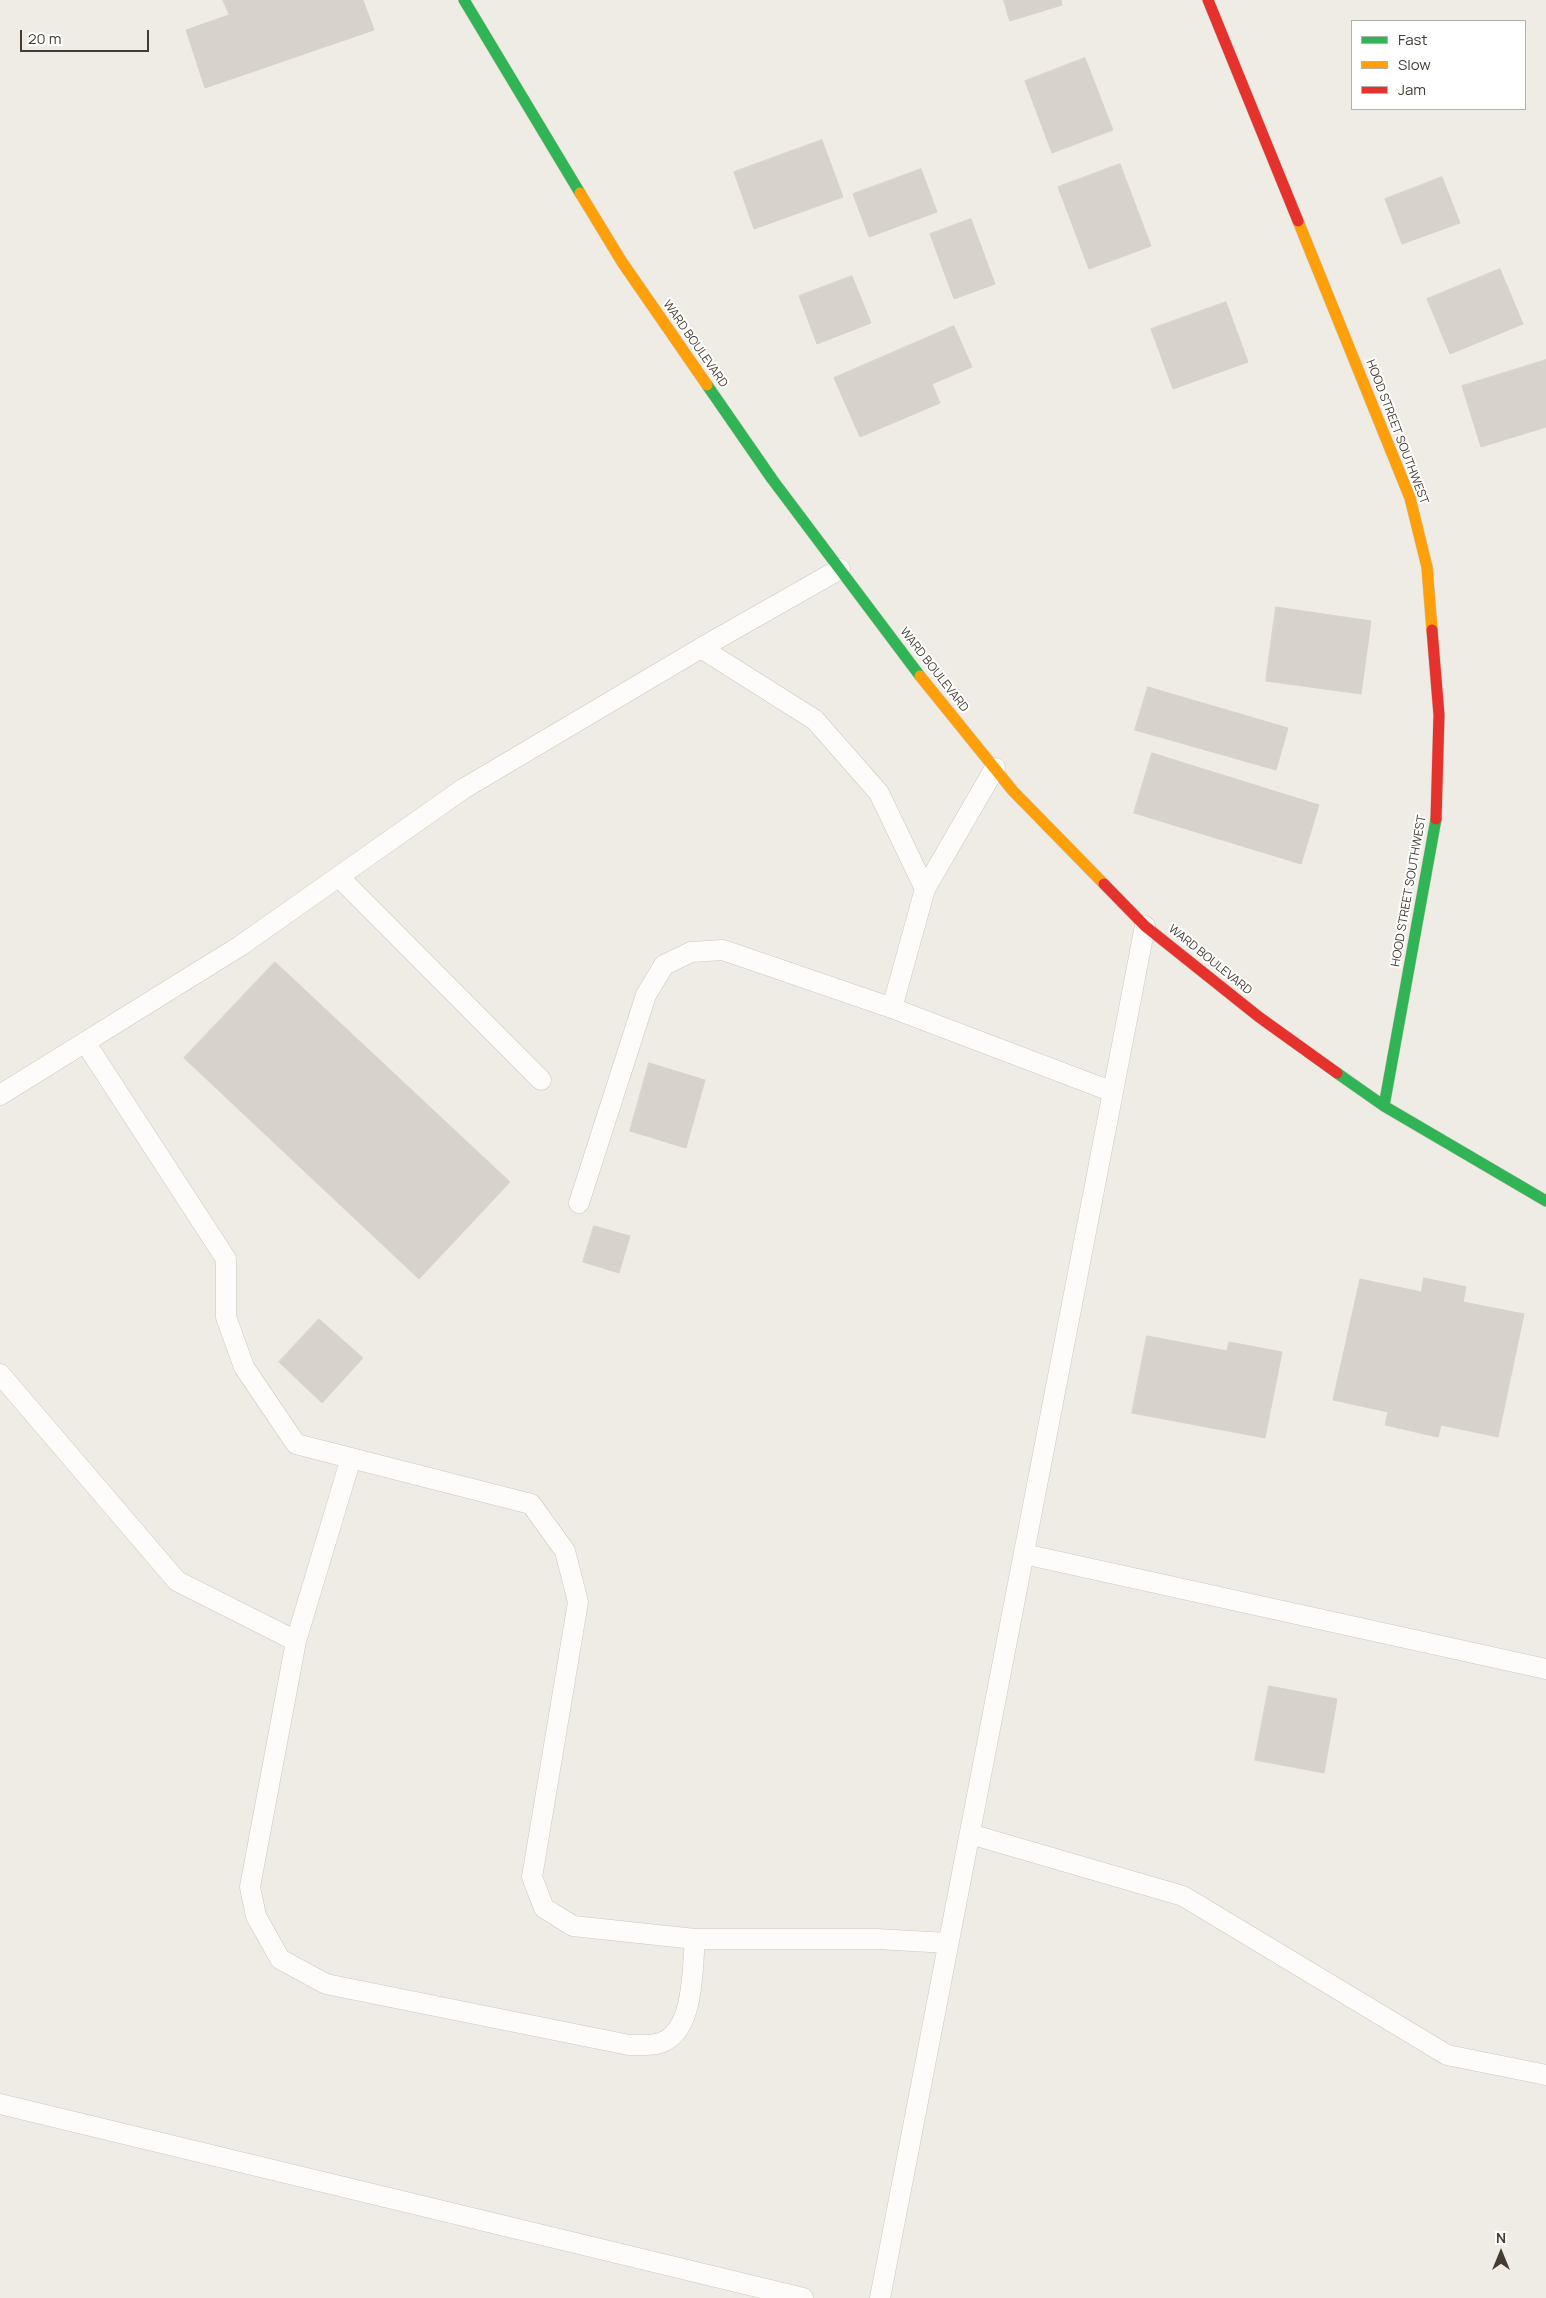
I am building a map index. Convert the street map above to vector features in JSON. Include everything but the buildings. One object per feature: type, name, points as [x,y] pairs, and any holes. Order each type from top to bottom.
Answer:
[{"type":"main road","name":"WARD BOULEVARD","points":[[464,0],[622,262],[772,479],[935,696],[1013,790],[1145,926],[1259,1017],[1384,1106],[1546,1201]]},
{"type":"main road","name":"HOOD STREET SOUTHWEST","points":[[1208,0],[1410,498],[1427,567],[1439,715],[1436,823],[1384,1106]]},
{"type":"lane","points":[[0,1095],[240,946],[464,789],[701,648],[840,569]]},
{"type":"lane","points":[[701,648],[816,720],[878,793],[925,889]]},
{"type":"lane","points":[[892,1008],[925,889],[995,768]]},
{"type":"lane","points":[[338,877],[540,1080]]},
{"type":"lane","points":[[880,2298],[1145,926]]},
{"type":"lane","points":[[579,1203],[646,995],[664,965],[691,952],[723,950],[892,1008],[1113,1092]]},
{"type":"lane","points":[[85,1042],[226,1259],[226,1317],[244,1368],[296,1444],[531,1504],[565,1551],[578,1602],[532,1877],[544,1908],[573,1926],[695,1939],[877,1939],[948,1943]]},
{"type":"lane","points":[[0,1374],[177,1582],[296,1641]]},
{"type":"lane","points":[[351,1458],[296,1641],[250,1887],[256,1916],[280,1959],[326,1984],[629,2045],[660,2043],[676,2034],[688,2009],[695,1939]]},
{"type":"lane","points":[[1024,1554],[1546,1669]]},
{"type":"lane","points":[[970,1834],[1183,1896],[1446,2055],[1546,2074]]},
{"type":"lane","points":[[0,2104],[804,2298]]},
{"type":"traffic: fast","points":[[464,0],[580,193]]},
{"type":"traffic: fast","points":[[707,385],[772,479],[920,676]]},
{"type":"traffic: fast","points":[[1384,1106],[1436,819]]},
{"type":"traffic: fast","points":[[1337,1073],[1384,1106],[1546,1201]]},
{"type":"traffic: slow","points":[[580,193],[622,262],[707,385]]},
{"type":"traffic: slow","points":[[1298,221],[1410,498],[1427,567],[1432,630]]},
{"type":"traffic: slow","points":[[920,676],[1013,791],[1104,884]]},
{"type":"traffic: jam","points":[[1208,0],[1298,221]]},
{"type":"traffic: jam","points":[[1432,630],[1439,715],[1436,819]]},
{"type":"traffic: jam","points":[[1104,884],[1145,926],[1259,1017],[1337,1073]]}]
